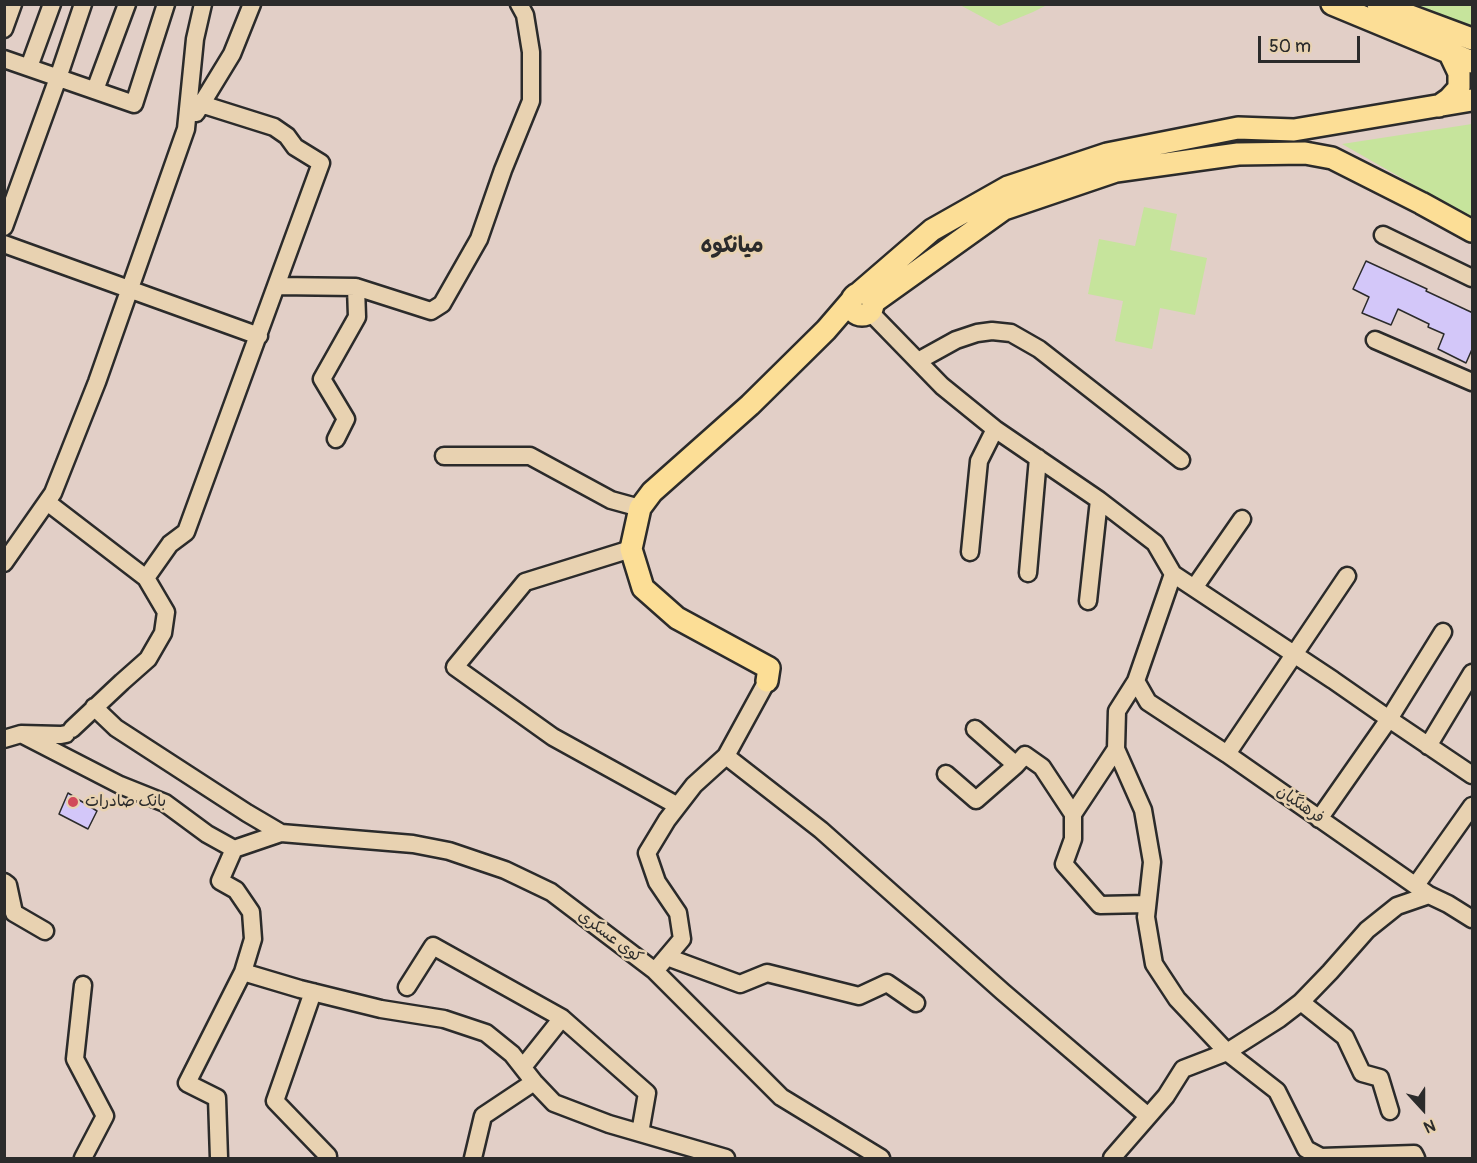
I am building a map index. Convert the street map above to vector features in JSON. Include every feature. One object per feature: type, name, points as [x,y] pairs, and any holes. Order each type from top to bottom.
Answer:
[{"type":"main road","points":[[1332,4],[1473,62]]},
{"type":"main road","points":[[1378,4],[1473,39]]},
{"type":"main road","points":[[1438,107],[1458,88],[1459,74],[1449,52]]},
{"type":"main road","points":[[863,305],[932,230],[1008,188],[1107,154],[1238,128],[1294,130],[1473,100]]},
{"type":"main road","points":[[767,681],[769,668],[677,618],[643,588],[631,549],[640,508],[652,492],[750,405],[826,330],[1004,209],[1116,171],[1238,154],[1305,153],[1332,158],[1473,231]]},
{"type":"street","points":[[4,28],[13,4]]},
{"type":"street","points":[[29,67],[52,4]]},
{"type":"street","points":[[4,227],[83,4]]},
{"type":"street","points":[[95,90],[127,4]]},
{"type":"street","points":[[4,58],[134,104],[166,4]]},
{"type":"street","points":[[195,103],[195,39],[203,4]]},
{"type":"street","points":[[4,563],[53,493],[97,382],[195,103],[232,54],[252,4]]},
{"type":"street","points":[[277,286],[356,286],[431,311],[442,304],[479,239],[502,170],[531,101],[531,52],[525,15],[519,4]]},
{"type":"street","points":[[146,578],[170,544],[186,532],[321,163],[295,147],[274,127],[195,103]]},
{"type":"street","points":[[1383,235],[1473,278]]},
{"type":"street","points":[[4,244],[259,336]]},
{"type":"street","points":[[336,439],[346,419],[322,379],[357,317],[356,286]]},
{"type":"street","points":[[863,305],[942,386],[995,429],[1099,500],[1155,543],[1173,574],[1473,775]]},
{"type":"street","points":[[918,361],[956,340],[977,333],[992,331],[1011,333],[1039,349],[1181,460]]},
{"type":"street","points":[[1375,340],[1473,382]]},
{"type":"street","points":[[970,552],[980,461],[995,429]]},
{"type":"street","points":[[444,456],[530,456],[611,500],[640,508]]},
{"type":"street","points":[[1028,573],[1038,458]]},
{"type":"street","points":[[1088,601],[1099,500]]},
{"type":"street","points":[[4,739],[21,734],[61,735],[69,731],[147,659],[163,633],[166,612],[146,578],[47,502]]},
{"type":"street","points":[[1194,588],[1242,519]]},
{"type":"street","points":[[631,549],[525,582],[455,667],[553,737],[678,806]]},
{"type":"street","points":[[1173,574],[1136,681],[1117,711],[1116,749],[1143,810],[1152,862],[1146,917],[1154,963],[1177,999],[1227,1052],[1277,1091],[1302,1154],[1321,1157],[1414,1154],[1416,1158]]},
{"type":"street","points":[[1227,754],[1347,576]]},
{"type":"street","points":[[1319,819],[1389,719],[1443,632]]},
{"type":"street","points":[[1428,746],[1473,673]]},
{"type":"street","points":[[656,971],[682,939],[678,913],[657,882],[647,852],[667,820],[694,785],[726,756],[767,681]]},
{"type":"street","name":"فرهنگیان","points":[[1136,681],[1148,702],[1227,754],[1422,890],[1473,919]]},
{"type":"street","points":[[94,707],[116,728],[281,833]]},
{"type":"street","points":[[975,729],[1016,765]]},
{"type":"street","points":[[21,734],[120,785],[165,803],[207,834],[234,849]]},
{"type":"street","points":[[1073,814],[1116,749]]},
{"type":"street","points":[[946,774],[976,800],[1025,755],[1042,767],[1073,814],[1073,839],[1064,864],[1100,905],[1147,904]]},
{"type":"street","points":[[726,756],[821,830],[1003,992],[1148,1116]]},
{"type":"street","points":[[1112,1158],[1166,1096],[1183,1069],[1227,1052],[1279,1019],[1301,1002],[1367,930],[1422,890],[1473,806]]},
{"type":"street","points":[[219,1158],[218,1098],[187,1083],[243,972],[253,939],[251,912],[236,890],[220,881],[234,849],[281,833]]},
{"type":"street","name":"کوی عسکری","points":[[281,833],[413,844],[449,851],[505,870],[551,892],[656,971],[781,1097],[881,1158]]},
{"type":"street","points":[[4,882],[8,885],[14,913],[45,931]]},
{"type":"street","points":[[407,987],[433,946],[562,1018],[647,1093],[639,1133]]},
{"type":"street","points":[[667,957],[740,984],[768,973],[859,996],[887,983],[916,1003]]},
{"type":"street","points":[[243,972],[381,1009],[444,1019],[486,1033],[512,1054],[554,1103],[698,1155],[726,1158]]},
{"type":"street","points":[[83,985],[75,1059],[105,1116],[83,1158]]},
{"type":"street","points":[[313,992],[275,1101],[328,1156]]},
{"type":"street","points":[[1301,1002],[1345,1037],[1362,1073],[1380,1078],[1390,1111]]},
{"type":"street","points":[[523,1067],[562,1018]]},
{"type":"street","points":[[473,1158],[483,1116],[534,1082]]},
{"type":"green space","points":[[960,5],[1047,5],[999,26]]},
{"type":"green space","points":[[1408,5],[1472,5],[1472,31]]},
{"type":"green space","points":[[1472,124],[1472,218],[1342,144]]},
{"type":"green space","points":[[1144,207],[1177,214],[1170,250],[1207,258],[1195,315],[1160,308],[1152,349],[1115,341],[1123,301],[1088,294],[1099,239],[1135,246]]},
{"type":"building","points":[[1366,261],[1473,313],[1473,347],[1466,363],[1438,349],[1444,334],[1398,309],[1391,325],[1362,313],[1369,297],[1353,289]]},
{"type":"building","name":"بانک صادرات","points":[[68,793],[97,811],[88,829],[59,814]]},
{"type":"place","name":"بانک صادرات","points":[[73,802]]},
{"type":"district","name":"میانکوه","points":[[732,246]]}]
